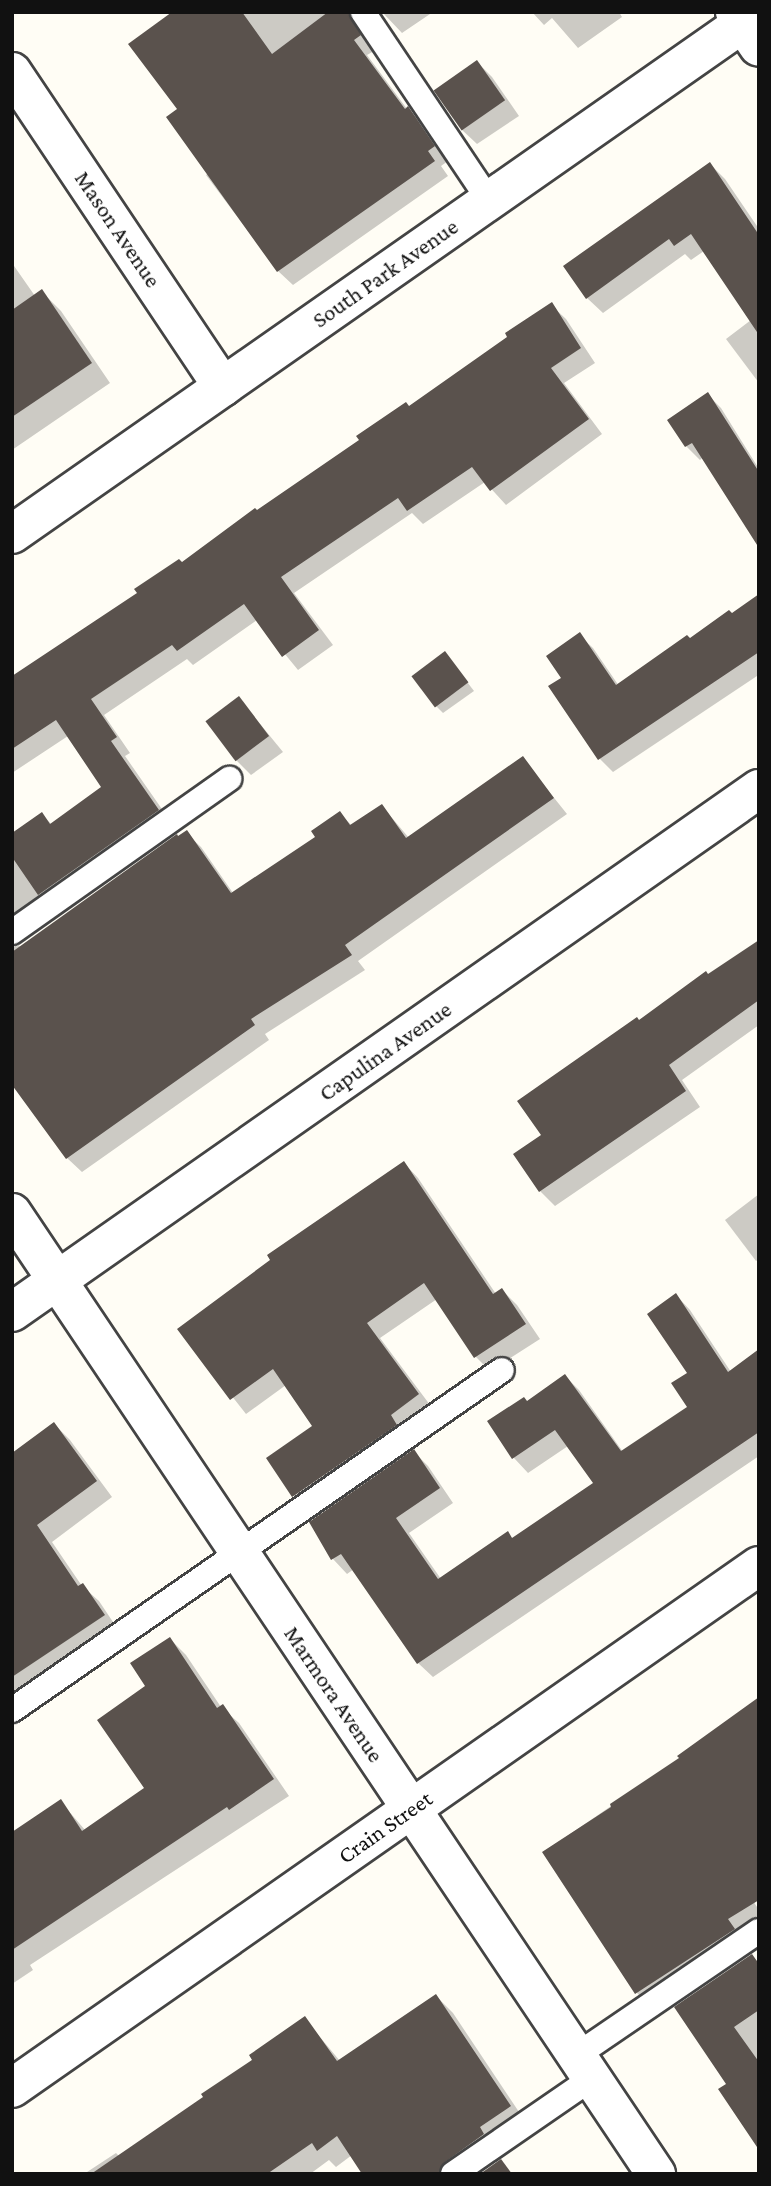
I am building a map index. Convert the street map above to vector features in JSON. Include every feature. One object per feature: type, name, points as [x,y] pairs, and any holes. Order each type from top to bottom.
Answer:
[{"type":"street","name":"South Park Avenue","points":[[12,534],[489,200],[749,24]]},
{"type":"street","name":"Mason Avenue","points":[[12,72],[223,387]]},
{"type":"street","name":"Capulina Avenue","points":[[12,1312],[759,789]]},
{"type":"street","name":"Marmora Avenue","points":[[12,1213],[656,2174]]},
{"type":"street","name":"Crain Street","points":[[12,2088],[759,1566]]},
{"type":"lane","points":[[363,12],[489,200]]},
{"type":"lane","points":[[12,932],[229,779]]},
{"type":"lane","points":[[12,1710],[502,1370]]},
{"type":"lane","points":[[453,2174],[584,2067],[759,1931]]},
{"type":"building","points":[[172,12],[242,12],[272,54],[328,12],[348,12],[361,35],[354,40],[405,109],[408,106],[435,146],[428,151],[435,161],[277,272],[166,117],[177,109],[128,44]]},
{"type":"building","points":[[477,60],[505,100],[462,131],[434,90]]},
{"type":"building","points":[[710,162],[759,235],[759,335],[691,234],[674,246],[669,239],[586,299],[563,266]]},
{"type":"building","points":[[42,289],[92,363],[12,417],[12,310]]},
{"type":"building","points":[[552,302],[581,348],[551,368],[589,419],[490,491],[472,467],[407,511],[398,498],[281,577],[319,630],[282,657],[244,604],[177,651],[172,645],[91,699],[117,737],[111,741],[159,810],[38,895],[12,857],[12,833],[42,812],[50,824],[101,787],[56,720],[12,749],[12,676],[137,593],[134,589],[179,559],[182,562],[255,508],[257,510],[359,440],[356,436],[406,402],[409,406],[507,337],[505,333]]},
{"type":"building","points":[[708,392],[759,472],[759,548],[692,443],[685,447],[667,420]]},
{"type":"building","points":[[759,594],[759,652],[598,760],[548,686],[561,678],[546,656],[580,632],[616,685],[687,635],[690,638],[729,610],[732,613]]},
{"type":"building","points":[[445,651],[468,682],[435,707],[411,676]]},
{"type":"building","points":[[239,696],[269,736],[236,761],[205,721]]},
{"type":"building","points":[[523,756],[554,798],[345,945],[352,955],[251,1019],[255,1025],[66,1159],[12,1085],[12,952],[177,834],[178,836],[187,830],[231,893],[315,837],[311,831],[340,811],[350,825],[382,804],[406,838]]},
{"type":"building","points":[[759,940],[759,1000],[669,1065],[686,1091],[539,1192],[513,1154],[541,1135],[517,1101],[637,1017],[639,1020],[706,971],[708,974]]},
{"type":"building","points":[[404,1161],[493,1294],[502,1288],[526,1324],[474,1358],[424,1283],[367,1323],[419,1394],[391,1415],[397,1425],[292,1497],[266,1458],[312,1426],[273,1369],[230,1400],[177,1329],[270,1260],[267,1255]]},
{"type":"building","points":[[676,1293],[728,1372],[759,1349],[759,1432],[417,1664],[341,1554],[331,1560],[309,1522],[414,1449],[440,1488],[396,1518],[438,1579],[508,1531],[512,1538],[593,1483],[555,1430],[512,1459],[487,1421],[524,1397],[527,1401],[565,1374],[621,1451],[687,1407],[671,1383],[687,1373],[647,1314]]},
{"type":"building","points":[[54,1422],[97,1481],[37,1525],[78,1586],[83,1583],[105,1615],[12,1677],[12,1453]]},
{"type":"building","points":[[170,1637],[217,1708],[223,1704],[274,1779],[229,1810],[227,1807],[12,1950],[12,1832],[61,1799],[82,1831],[144,1788],[97,1720],[145,1686],[130,1663]]},
{"type":"building","points":[[759,1697],[759,1900],[728,1919],[735,1929],[635,1994],[542,1852],[611,1807],[610,1804],[679,1758],[677,1756]]},
{"type":"building","points":[[752,1954],[759,1964],[759,2010],[734,2027],[759,2062],[759,2150],[718,2089],[726,2084],[674,2007]]},
{"type":"building","points":[[436,1994],[511,2106],[480,2127],[484,2134],[445,2162],[438,2174],[362,2174],[337,2136],[317,2151],[312,2143],[267,2174],[91,2174],[203,2097],[201,2094],[252,2060],[249,2055],[305,2016],[337,2061]]},
{"type":"building","points":[[501,2159],[512,2174],[480,2174]]}]
